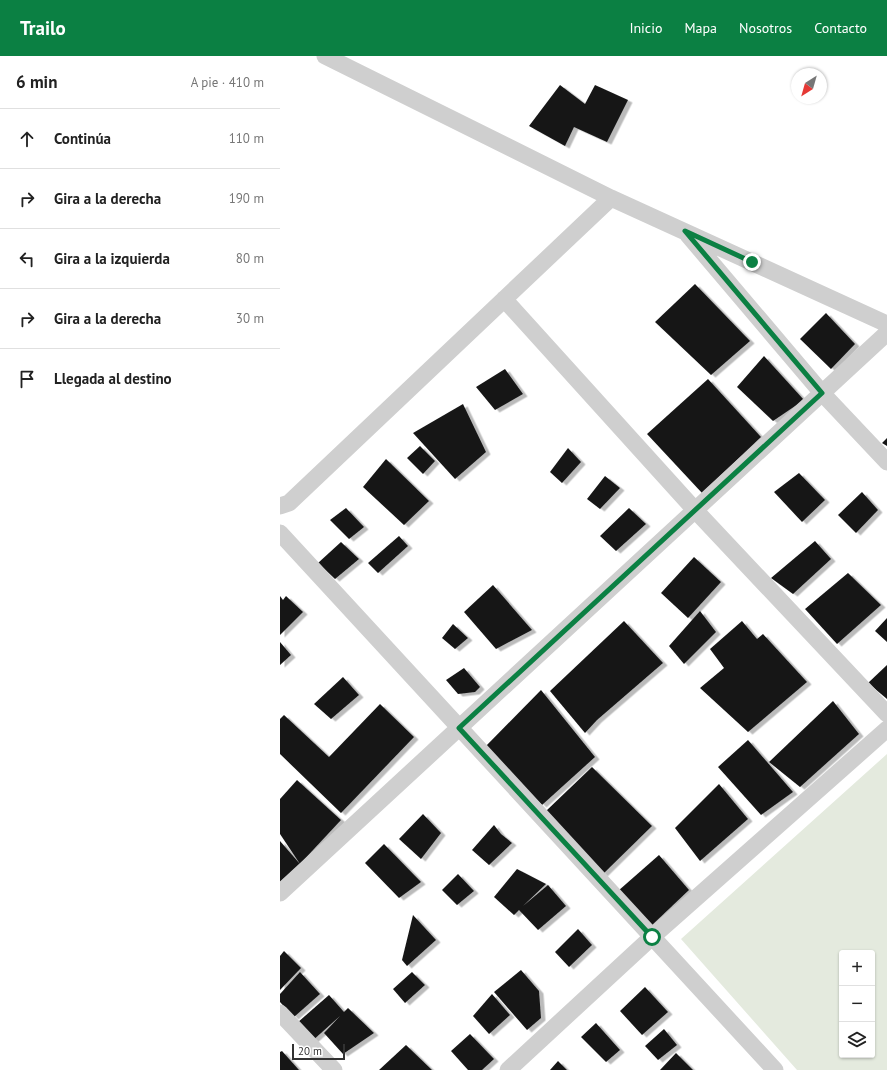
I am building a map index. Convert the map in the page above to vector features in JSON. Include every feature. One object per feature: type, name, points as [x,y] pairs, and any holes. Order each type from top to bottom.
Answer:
[{"type":"street","points":[[325,56],[611,198],[887,324]]},
{"type":"street","points":[[280,523],[284,504],[611,198]]},
{"type":"street","points":[[685,231],[822,393],[887,462]]},
{"type":"street","points":[[504,299],[695,510],[887,714]]},
{"type":"street","points":[[280,893],[887,333]]},
{"type":"street","points":[[280,533],[775,1070]]},
{"type":"street","points":[[508,1070],[652,937],[887,729]]},
{"type":"street","points":[[280,1013],[334,1070]]},
{"type":"shaded area","points":[[887,754],[887,1070],[797,1070],[681,939]]},
{"type":"building","points":[[560,85],[585,104],[595,85],[628,100],[607,142],[574,127],[565,146],[529,126]]},
{"type":"building","points":[[695,284],[750,341],[711,375],[655,322]]},
{"type":"building","points":[[826,313],[855,344],[831,369],[800,339]]},
{"type":"building","points":[[764,356],[804,400],[773,421],[737,387]]},
{"type":"building","points":[[505,369],[523,394],[495,410],[476,387]]},
{"type":"building","points":[[708,379],[761,437],[702,493],[647,434]]},
{"type":"building","points":[[463,404],[486,452],[455,479],[413,433]]},
{"type":"building","points":[[887,438],[887,446],[882,443]]},
{"type":"building","points":[[420,446],[435,461],[423,474],[407,458]]},
{"type":"building","points":[[568,448],[581,462],[562,483],[550,472]]},
{"type":"building","points":[[386,459],[429,501],[404,525],[363,487]]},
{"type":"building","points":[[799,473],[825,500],[802,522],[774,492]]},
{"type":"building","points":[[605,476],[620,488],[600,509],[587,499]]},
{"type":"building","points":[[862,492],[878,510],[856,533],[838,515]]},
{"type":"building","points":[[346,508],[364,527],[349,539],[330,520]]},
{"type":"building","points":[[629,508],[646,524],[616,551],[600,536]]},
{"type":"building","points":[[399,536],[408,546],[378,573],[368,563]]},
{"type":"building","points":[[815,541],[831,559],[793,594],[771,578]]},
{"type":"building","points":[[341,542],[359,559],[335,579],[318,563]]},
{"type":"building","points":[[694,557],[721,582],[688,618],[661,593]]},
{"type":"building","points":[[848,573],[881,605],[837,644],[805,609]]},
{"type":"building","points":[[493,585],[532,630],[496,649],[464,612]]},
{"type":"building","points":[[280,596],[283,600],[286,596],[303,612],[280,635]]},
{"type":"building","points":[[700,611],[716,632],[684,664],[669,646]]},
{"type":"building","points":[[887,618],[887,642],[875,631]]},
{"type":"building","points":[[624,621],[663,663],[597,720],[585,733],[550,691]]},
{"type":"building","points":[[742,621],[757,639],[763,634],[807,682],[748,732],[700,688],[724,668],[710,649]]},
{"type":"building","points":[[453,624],[468,638],[455,649],[442,638]]},
{"type":"building","points":[[280,642],[291,655],[280,665]]},
{"type":"building","points":[[887,665],[887,699],[868,683]]},
{"type":"building","points":[[464,668],[480,687],[475,692],[458,694],[446,680]]},
{"type":"building","points":[[343,677],[359,695],[331,719],[314,704]]},
{"type":"building","points":[[541,690],[595,757],[542,805],[485,747]]},
{"type":"building","points":[[833,701],[859,734],[800,787],[769,762]]},
{"type":"building","points":[[380,704],[414,737],[341,813],[280,754],[280,719],[284,715],[329,757]]},
{"type":"building","points":[[748,740],[793,792],[761,815],[718,767]]},
{"type":"building","points":[[592,767],[652,826],[603,874],[546,811]]},
{"type":"building","points":[[297,780],[341,820],[300,864],[280,834],[280,799]]},
{"type":"building","points":[[719,784],[748,819],[700,861],[675,828]]},
{"type":"building","points":[[423,814],[441,833],[421,859],[399,839]]},
{"type":"building","points":[[494,825],[501,834],[512,843],[489,865],[472,850]]},
{"type":"building","points":[[280,841],[300,864],[280,882]]},
{"type":"building","points":[[384,844],[421,882],[399,898],[365,863]]},
{"type":"building","points":[[659,855],[689,890],[650,927],[618,891]]},
{"type":"building","points":[[517,869],[546,884],[523,906],[548,885],[566,906],[538,930],[519,910],[514,915],[494,897]]},
{"type":"building","points":[[458,874],[474,891],[457,905],[442,890]]},
{"type":"building","points":[[413,915],[436,940],[407,966],[402,960]]},
{"type":"building","points":[[578,929],[592,945],[569,967],[555,952]]},
{"type":"building","points":[[284,951],[301,968],[280,990],[280,956]]},
{"type":"building","points":[[521,970],[539,991],[541,1018],[527,1030],[494,992]]},
{"type":"building","points":[[300,972],[320,994],[294,1017],[280,1002],[280,994]]},
{"type":"building","points":[[412,972],[425,985],[405,1003],[393,989]]},
{"type":"building","points":[[645,987],[668,1012],[642,1035],[620,1011]]},
{"type":"building","points":[[492,994],[510,1015],[489,1034],[473,1016]]},
{"type":"building","points":[[329,995],[344,1012],[348,1008],[374,1033],[343,1054],[324,1033],[340,1016],[311,1042],[297,1023]]},
{"type":"building","points":[[596,1023],[620,1050],[606,1062],[581,1037]]},
{"type":"building","points":[[664,1029],[677,1045],[658,1060],[645,1046]]},
{"type":"building","points":[[470,1034],[494,1059],[482,1070],[468,1070],[451,1051]]},
{"type":"building","points":[[406,1045],[432,1070],[379,1070]]},
{"type":"building","points":[[282,1051],[299,1070],[280,1070],[280,1052]]},
{"type":"building","points":[[676,1053],[693,1070],[660,1070]]},
{"type":"building","points":[[558,1061],[567,1070],[550,1070]]},
{"type":"route","points":[[652,937],[459,728],[822,393],[685,231],[752,262]]}]
